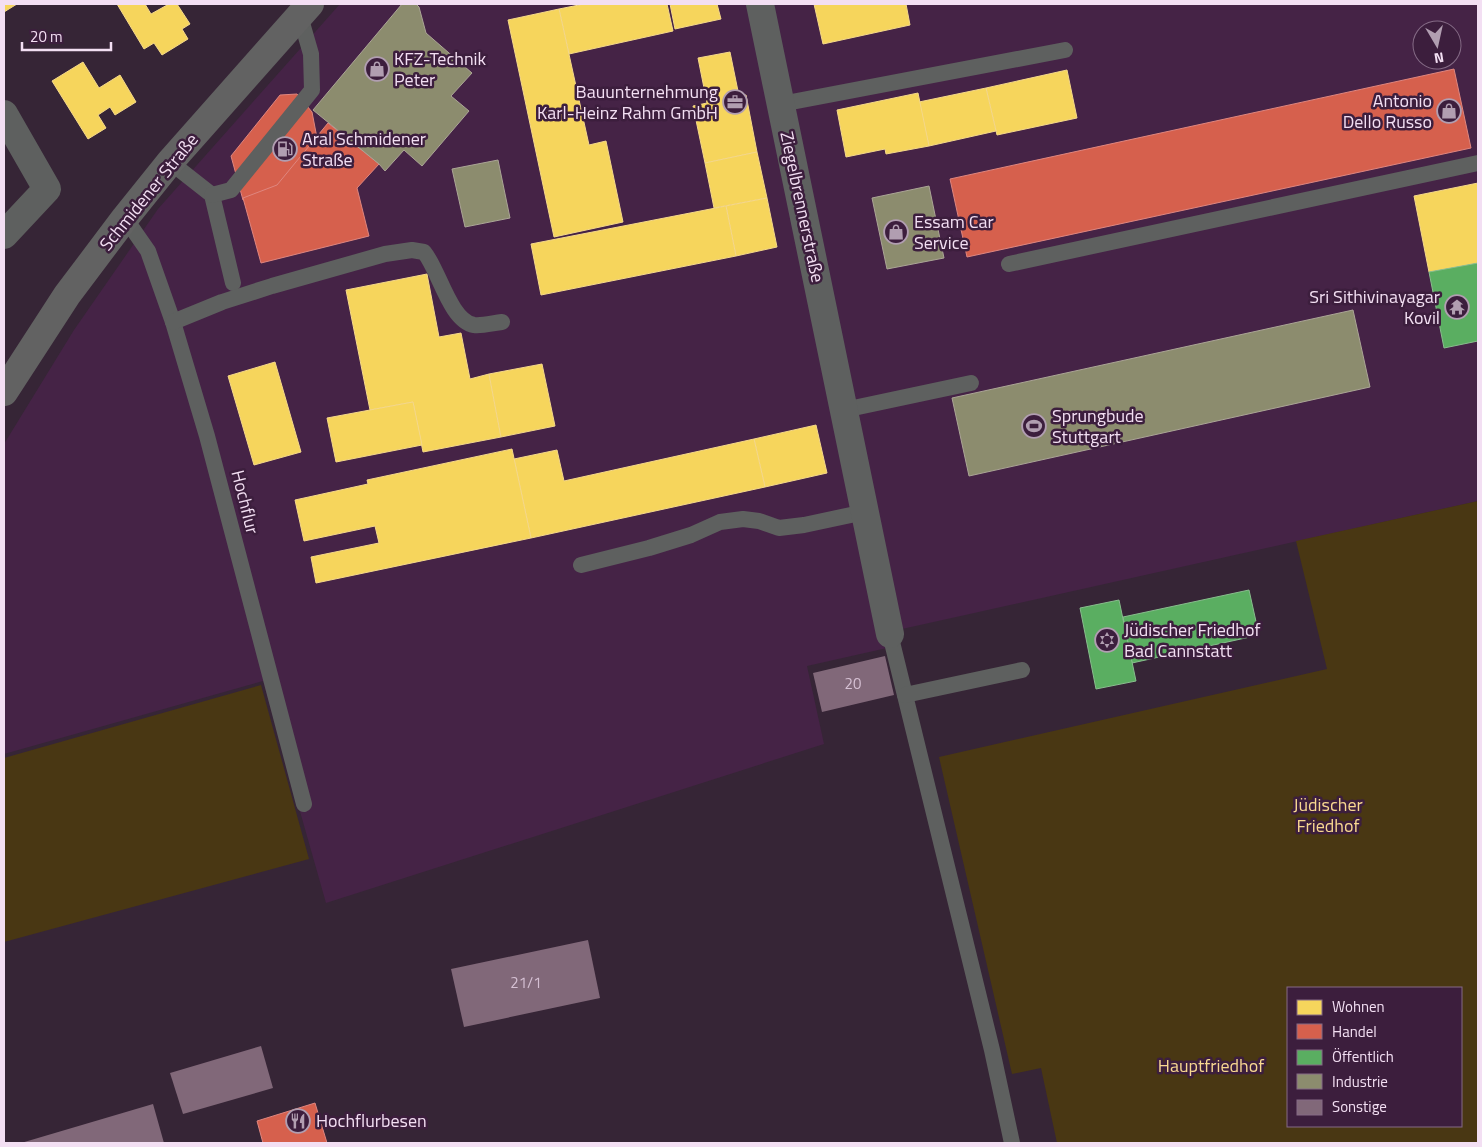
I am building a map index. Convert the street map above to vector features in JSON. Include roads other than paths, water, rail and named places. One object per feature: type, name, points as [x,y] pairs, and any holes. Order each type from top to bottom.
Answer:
[{"type":"main road","name":"Schmidener Straße","points":[[4,392],[67,295],[124,218],[170,162],[305,10]]},
{"type":"street","name":"Ziegelbrennerstraße","points":[[760,4],[890,634]]},
{"type":"street","points":[[4,114],[47,189],[4,235]]},
{"type":"lane","points":[[212,195],[231,190],[312,90],[311,54],[305,10]]},
{"type":"lane","points":[[781,104],[1065,50]]},
{"type":"lane","points":[[170,162],[212,195],[233,283]]},
{"type":"lane","points":[[1009,264],[1478,163]]},
{"type":"lane","name":"Hochflur","points":[[124,218],[148,251],[173,322],[207,436],[304,804]]},
{"type":"lane","points":[[173,322],[222,302],[272,286],[385,254],[412,250],[424,252],[430,259],[452,307],[460,316],[473,325],[502,322]]},
{"type":"lane","points":[[844,410],[972,383]]},
{"type":"lane","points":[[582,565],[658,546],[691,535],[720,522],[743,519],[759,521],[779,528],[804,525],[865,512]]},
{"type":"lane","points":[[890,634],[992,1050],[1012,1143]]},
{"type":"lane","points":[[904,695],[1022,670]]},
{"type":"place","name":"KFZ-Technik Peter","points":[[377,69]]},
{"type":"place","name":"Bauunternehmung Karl-Heinz Rahm GmbH","points":[[735,102]]},
{"type":"place","name":"Antonio Dello Russo","points":[[1449,111]]},
{"type":"place","name":"Aral Schmidener Straße","points":[[285,149]]},
{"type":"place","name":"Essam Car Service","points":[[896,232]]},
{"type":"place","name":"Sri Sithivinayagar Kovil","points":[[1457,307]]},
{"type":"place","name":"Sprungbude Stuttgart","points":[[1034,426]]},
{"type":"place","name":"Jüdischer Friedhof Bad Cannstatt","points":[[1107,640]]},
{"type":"place","name":"Hochflurbesen","points":[[298,1121]]},
{"type":"park label","name":"Jüdischer Friedhof","points":[[1328,815]]},
{"type":"park label","name":"Hauptfriedhof","points":[[1211,1066]]}]
